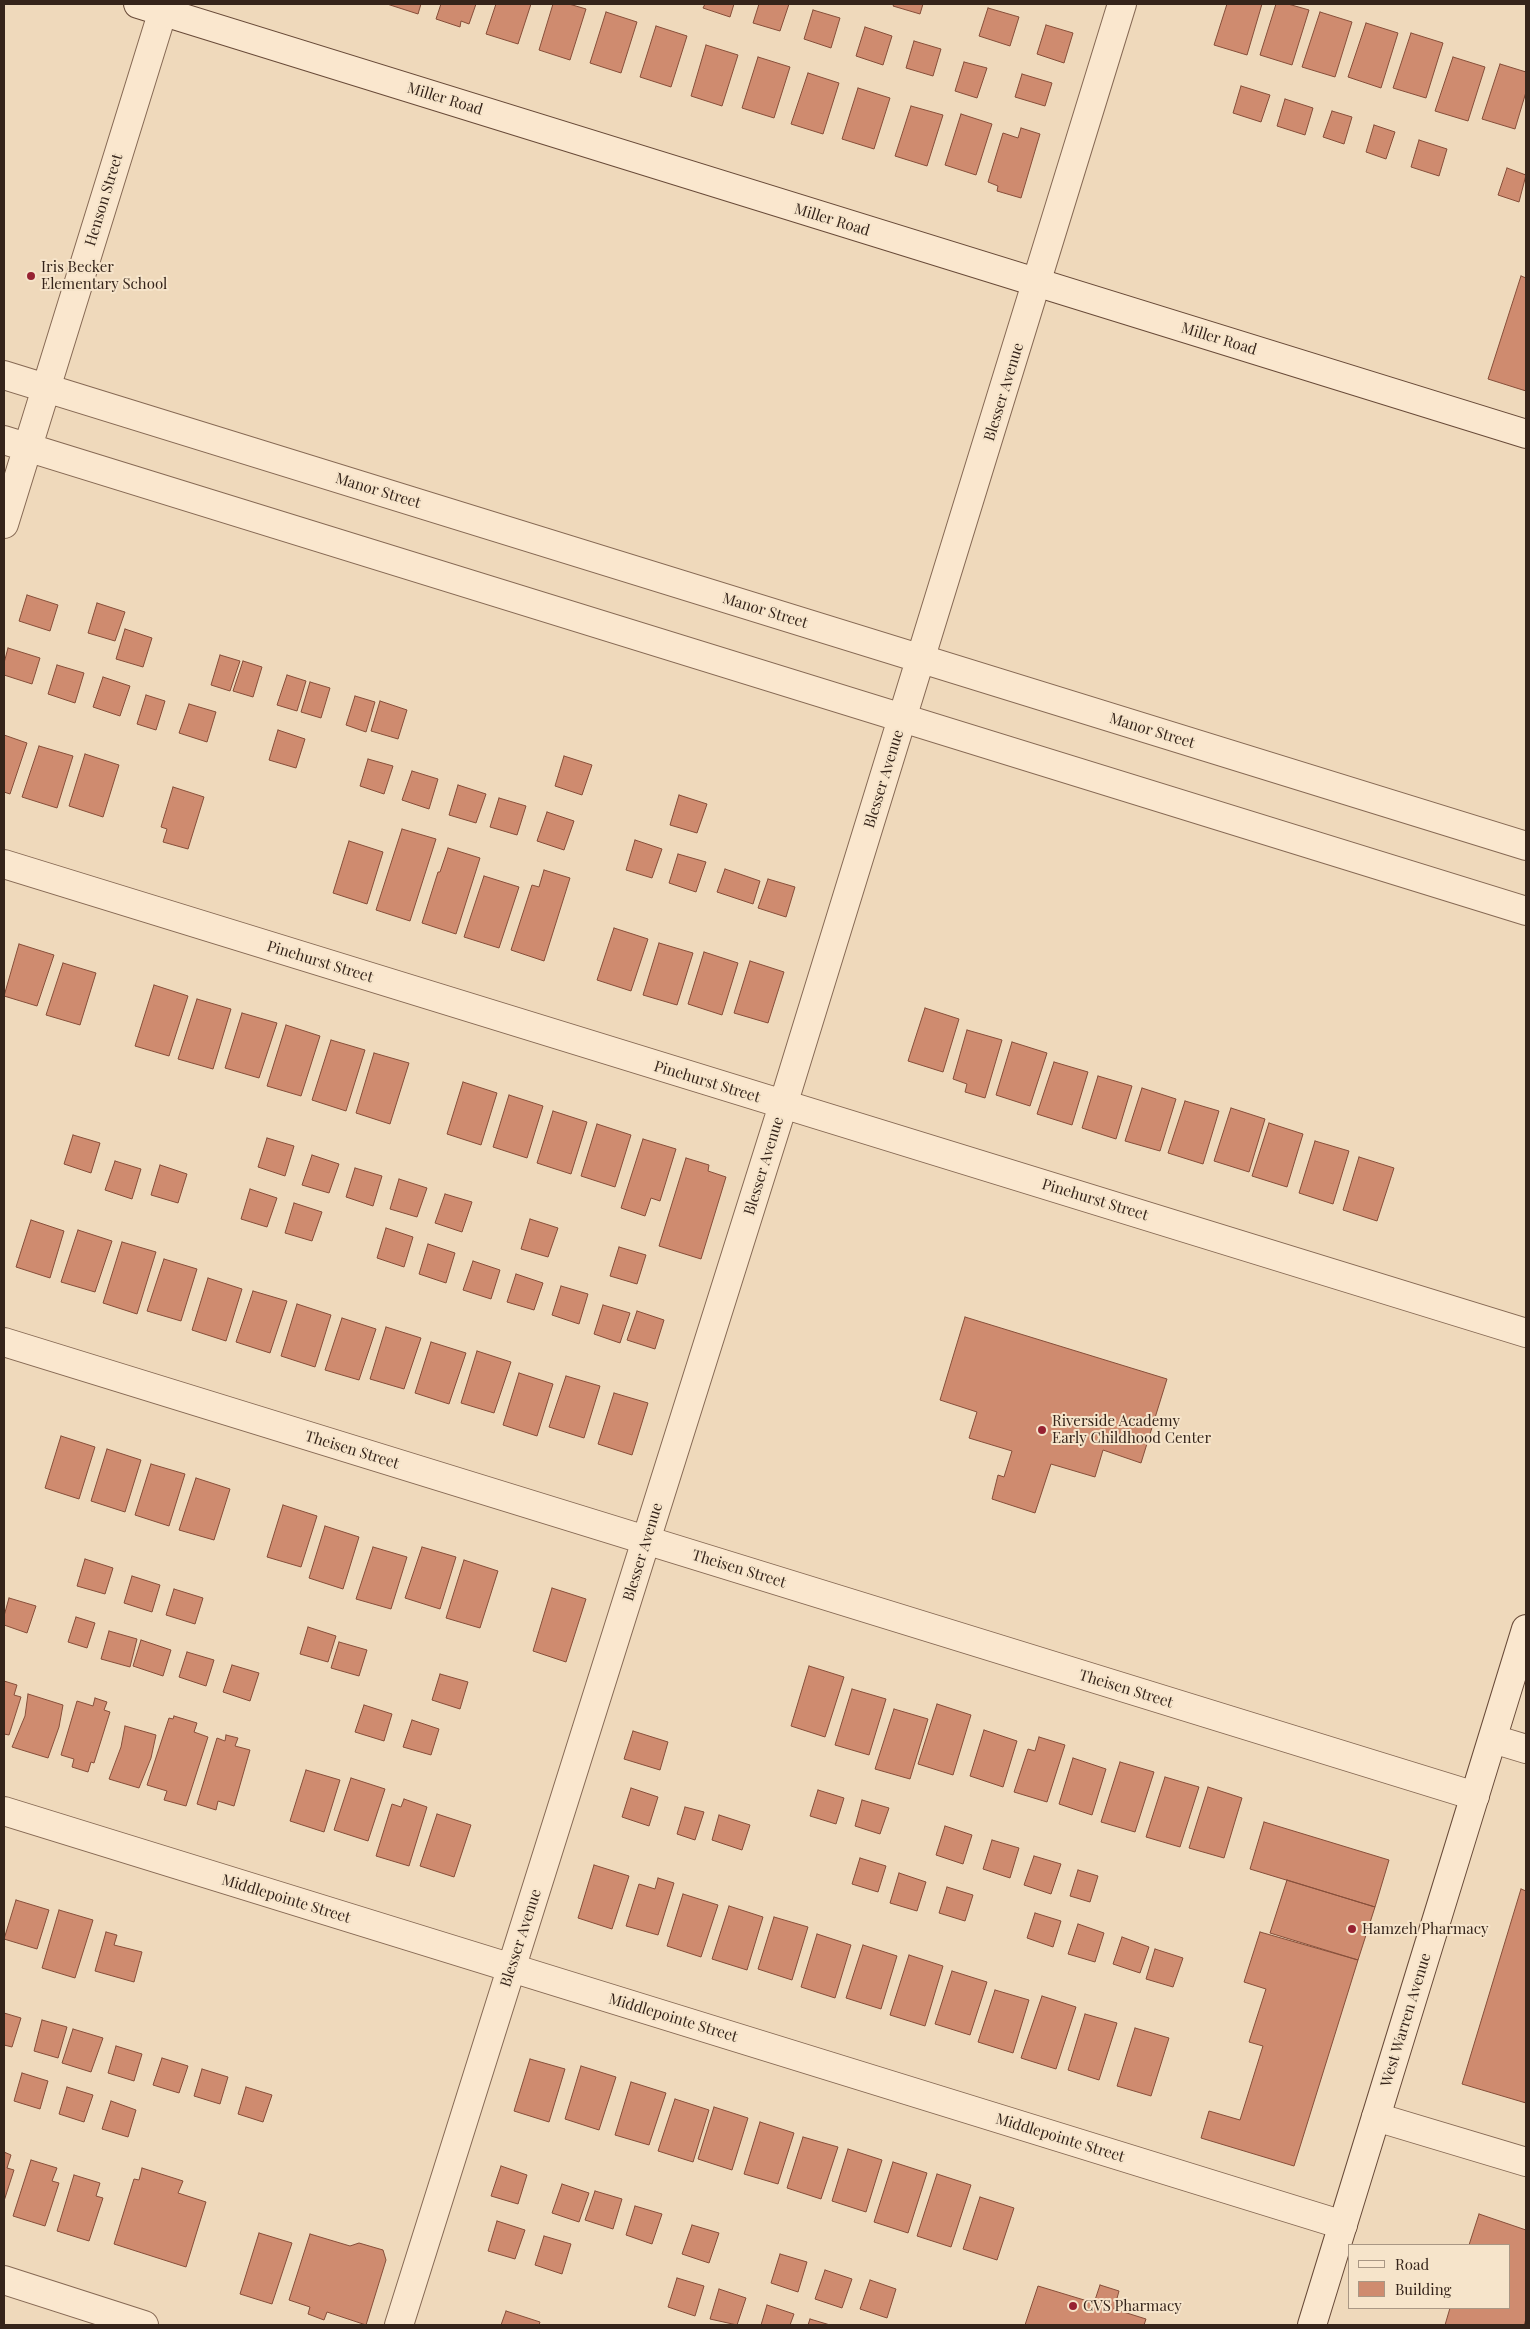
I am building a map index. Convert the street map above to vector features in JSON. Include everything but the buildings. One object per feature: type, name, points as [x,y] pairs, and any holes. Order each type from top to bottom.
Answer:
[{"type":"street","name":"Blesser Avenue","points":[[398,2325],[783,1105],[1122,4]]},
{"type":"street","name":"Miller Road","points":[[155,6],[1037,283],[1526,434]]},
{"type":"street","name":"Henson Street","points":[[4,524],[16,443],[46,388],[155,6]]},
{"type":"street","name":"Manor Street","points":[[4,375],[1526,846]]},
{"type":"street","points":[[16,443],[1526,911]]},
{"type":"street","name":"Pinehurst Street","points":[[4,864],[1526,1333]]},
{"type":"street","name":"Theisen Street","points":[[4,1342],[1475,1796]]},
{"type":"street","name":"West Warren Avenue","points":[[1312,2325],[1526,1629]]},
{"type":"street","points":[[1493,1739],[1526,1750]]},
{"type":"street","name":"Middlepointe Street","points":[[4,1811],[1343,2225]]},
{"type":"street","points":[[1376,2117],[1526,2162]]},
{"type":"street","points":[[4,2280],[144,2325]]},
{"type":"place","name":"Iris Becker Elementary School","points":[[31,276]]},
{"type":"place","name":"Riverside Academy Early Childhood Center","points":[[1042,1430]]},
{"type":"place","name":"Hamzeh Pharmacy","points":[[1352,1929]]},
{"type":"place","name":"CVS Pharmacy","points":[[1073,2306]]}]
